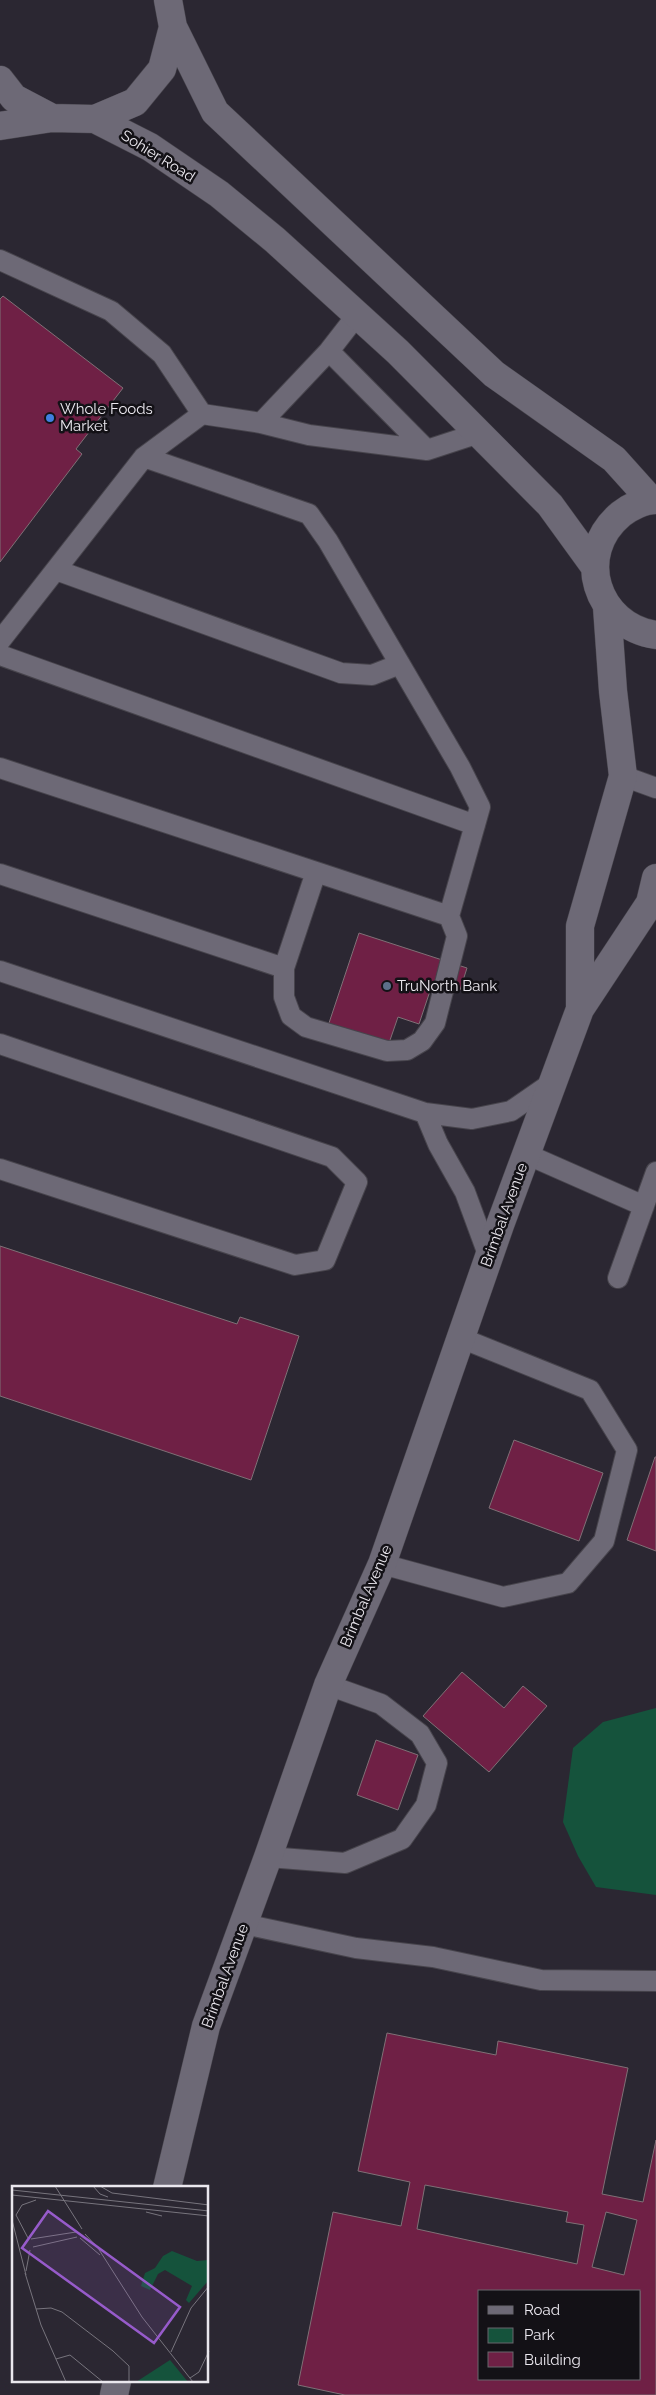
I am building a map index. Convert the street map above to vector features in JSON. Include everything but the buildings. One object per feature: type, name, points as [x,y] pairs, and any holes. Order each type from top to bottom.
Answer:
[{"type":"main road","points":[[168,0],[173,27],[215,112],[494,374],[614,459],[654,500],[629,508],[611,523],[599,543],[594,567],[598,588],[607,607],[622,622],[642,633],[656,635]]},
{"type":"main road","points":[[0,126],[52,118],[95,119],[135,102],[162,69],[173,27]]},
{"type":"main road","points":[[0,80],[14,98],[52,118]]},
{"type":"main road","name":"Sohier Road","points":[[95,119],[150,147],[219,194],[275,240],[398,352],[479,432],[550,505],[594,567]]},
{"type":"main road","points":[[580,1009],[580,926],[622,776],[607,607]]},
{"type":"main road","points":[[580,1009],[650,903],[656,878]]},
{"type":"main road","name":"Brimbal Avenue","points":[[166,2186],[206,2026],[328,1685],[382,1564],[489,1257],[580,1009]]},
{"type":"main road","points":[[114,2395],[118,2382]]},
{"type":"lane","points":[[0,260],[111,312],[162,354],[202,414]]},
{"type":"lane","points":[[261,423],[328,351],[357,315]]},
{"type":"lane","points":[[328,351],[427,450]]},
{"type":"lane","points":[[0,641],[144,457],[202,414],[261,423],[309,435],[427,450],[479,432]]},
{"type":"lane","points":[[144,457],[308,514],[328,541],[460,767],[480,807],[449,916],[457,936],[435,1023],[422,1041],[407,1050],[387,1051],[306,1027],[291,1016],[284,997],[284,968],[316,872]]},
{"type":"lane","points":[[56,570],[342,673],[372,675],[400,664]]},
{"type":"lane","points":[[0,654],[474,825]]},
{"type":"lane","points":[[0,768],[449,916]]},
{"type":"lane","points":[[622,776],[656,788]]},
{"type":"lane","points":[[0,874],[284,968]]},
{"type":"lane","points":[[0,971],[425,1113],[472,1118],[511,1111],[553,1082]]},
{"type":"lane","points":[[0,1044],[332,1157],[357,1182],[325,1260],[295,1265],[0,1169]]},
{"type":"lane","points":[[425,1113],[438,1144],[465,1192],[489,1257]]},
{"type":"lane","points":[[526,1154],[644,1206]]},
{"type":"lane","points":[[618,1278],[656,1172]]},
{"type":"lane","points":[[382,1564],[502,1597],[568,1583],[604,1541],[627,1450],[590,1390],[461,1338]]},
{"type":"lane","points":[[268,1857],[345,1863],[402,1839],[426,1805],[438,1763],[420,1734],[381,1704],[328,1685]]},
{"type":"lane","points":[[244,1924],[356,1948],[433,1957],[541,1980],[656,1981]]},
{"type":"green space","points":[[656,1708],[656,1895],[596,1887],[578,1856],[563,1822],[573,1748],[603,1722]]},
{"type":"place","name":"Whole Foods Market","points":[[50,418]]},
{"type":"place","name":"TruNorth Bank","points":[[387,986]]}]
